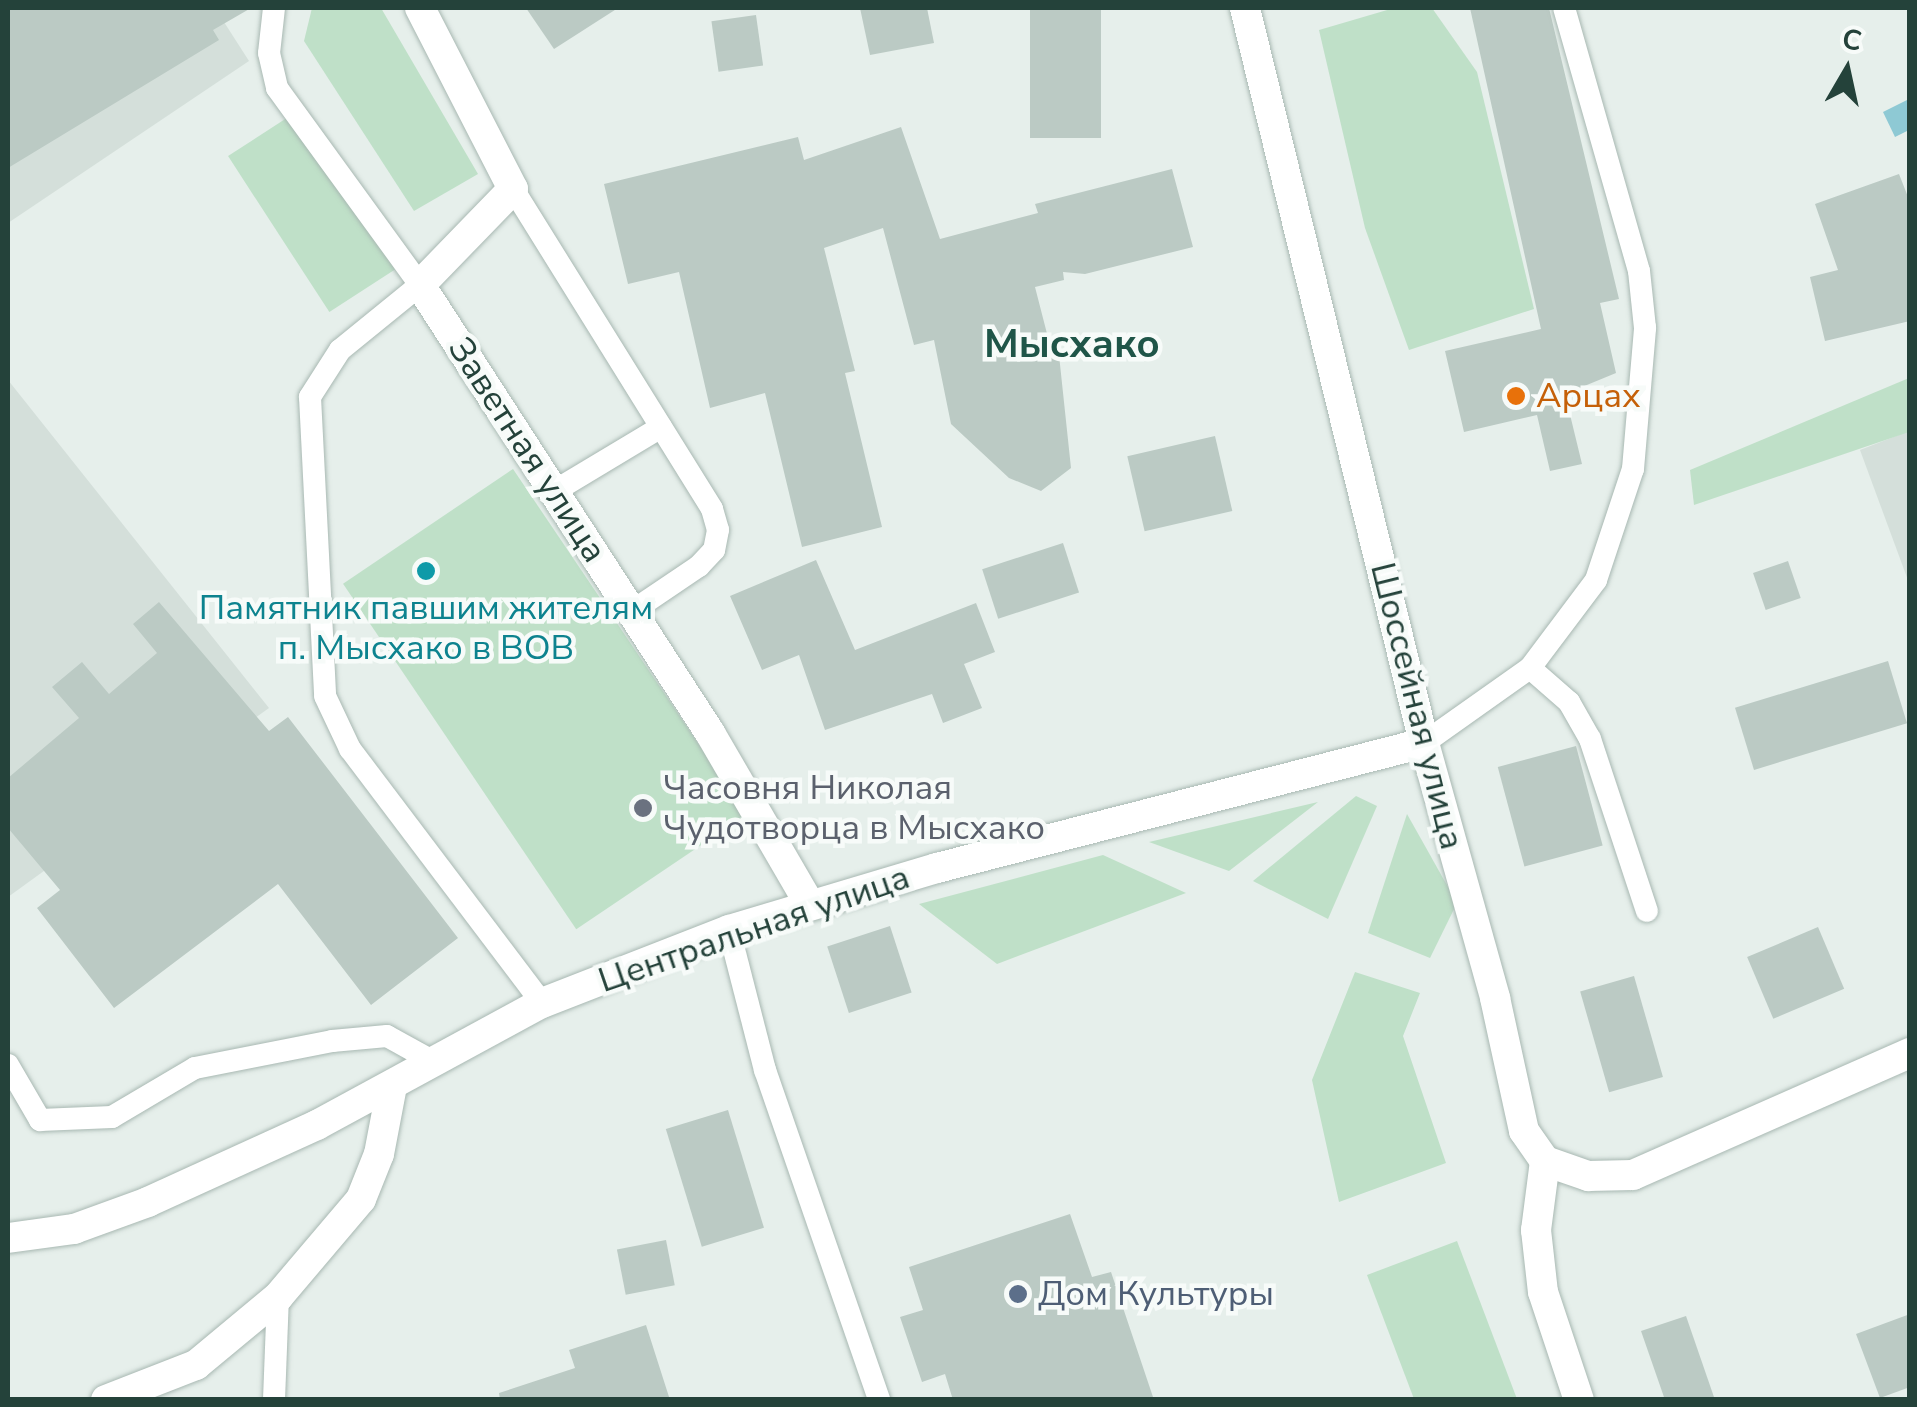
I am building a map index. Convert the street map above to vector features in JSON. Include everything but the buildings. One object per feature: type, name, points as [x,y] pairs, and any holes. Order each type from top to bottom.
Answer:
[{"type":"street","points":[[420,8],[513,188],[420,285]]},
{"type":"street","name":"Шоссейная улица","points":[[1245,8],[1424,743],[1524,1131],[1545,1161]]},
{"type":"street","name":"Заветная улица","points":[[420,285],[632,612],[809,904]]},
{"type":"street","name":"Центральная улица","points":[[8,1238],[74,1229],[148,1202],[392,1086],[542,1002],[729,930],[809,904],[1424,743]]},
{"type":"street","points":[[1579,1400],[1543,1292],[1536,1230],[1545,1161],[1588,1176],[1633,1175],[1910,1054]]},
{"type":"street","points":[[106,1400],[196,1365],[278,1297],[361,1199],[380,1154],[392,1086]]},
{"type":"lane","points":[[274,8],[269,54],[276,88],[420,285],[340,350],[310,397],[325,696],[350,749],[542,1002]]},
{"type":"lane","points":[[1424,743],[1530,668],[1596,580],[1633,469],[1645,328],[1639,271],[1564,8]]},
{"type":"lane","points":[[513,188],[661,427],[718,530],[714,550],[699,566],[632,612]]},
{"type":"lane","points":[[554,492],[661,427]]},
{"type":"lane","points":[[1530,668],[1569,702],[1590,739],[1647,911]]},
{"type":"lane","points":[[729,930],[765,1070],[879,1400]]},
{"type":"lane","points":[[8,1065],[40,1120],[112,1118],[195,1068],[332,1041],[386,1036],[434,1062]]},
{"type":"lane","points":[[274,1400],[278,1297]]},
{"type":"shaded area","points":[[8,8],[215,8],[249,61],[8,223]]},
{"type":"shaded area","points":[[8,380],[269,708],[8,897]]},
{"type":"shaded area","points":[[1909,431],[1909,583],[1860,450]]},
{"type":"green space","points":[[312,8],[381,8],[478,174],[414,211],[304,41]]},
{"type":"green space","points":[[1394,8],[1432,8],[1477,72],[1534,309],[1409,350],[1365,228],[1319,30]]},
{"type":"green space","points":[[296,112],[397,268],[329,312],[228,156]]},
{"type":"green space","points":[[1909,378],[1909,432],[1694,505],[1690,470]]},
{"type":"green space","points":[[513,469],[746,815],[576,929],[343,584]]},
{"type":"green space","points":[[1356,796],[1377,806],[1328,919],[1253,881]]},
{"type":"green space","points":[[1318,802],[1229,871],[1149,842]]},
{"type":"green space","points":[[1407,814],[1457,903],[1430,958],[1368,933]]},
{"type":"green space","points":[[1103,855],[1186,893],[997,964],[919,904]]},
{"type":"green space","points":[[1355,972],[1420,993],[1403,1036],[1446,1163],[1339,1202],[1312,1080]]},
{"type":"green space","points":[[1457,1241],[1517,1399],[1414,1399],[1367,1275]]},
{"type":"water","points":[[1909,99],[1909,130],[1895,137],[1883,112]]},
{"type":"place","name":"Арцах","points":[[1516,396]]},
{"type":"place","name":"Памятник павшим жителям п. Мысхако в ВОВ","points":[[426,571]]},
{"type":"place","name":"Часовня Николая Чудотворца в Мысхако","points":[[643,808]]},
{"type":"place","name":"Дом Культуры","points":[[1018,1294]]},
{"type":"district","name":"Мысхако","points":[[1072,344]]}]
